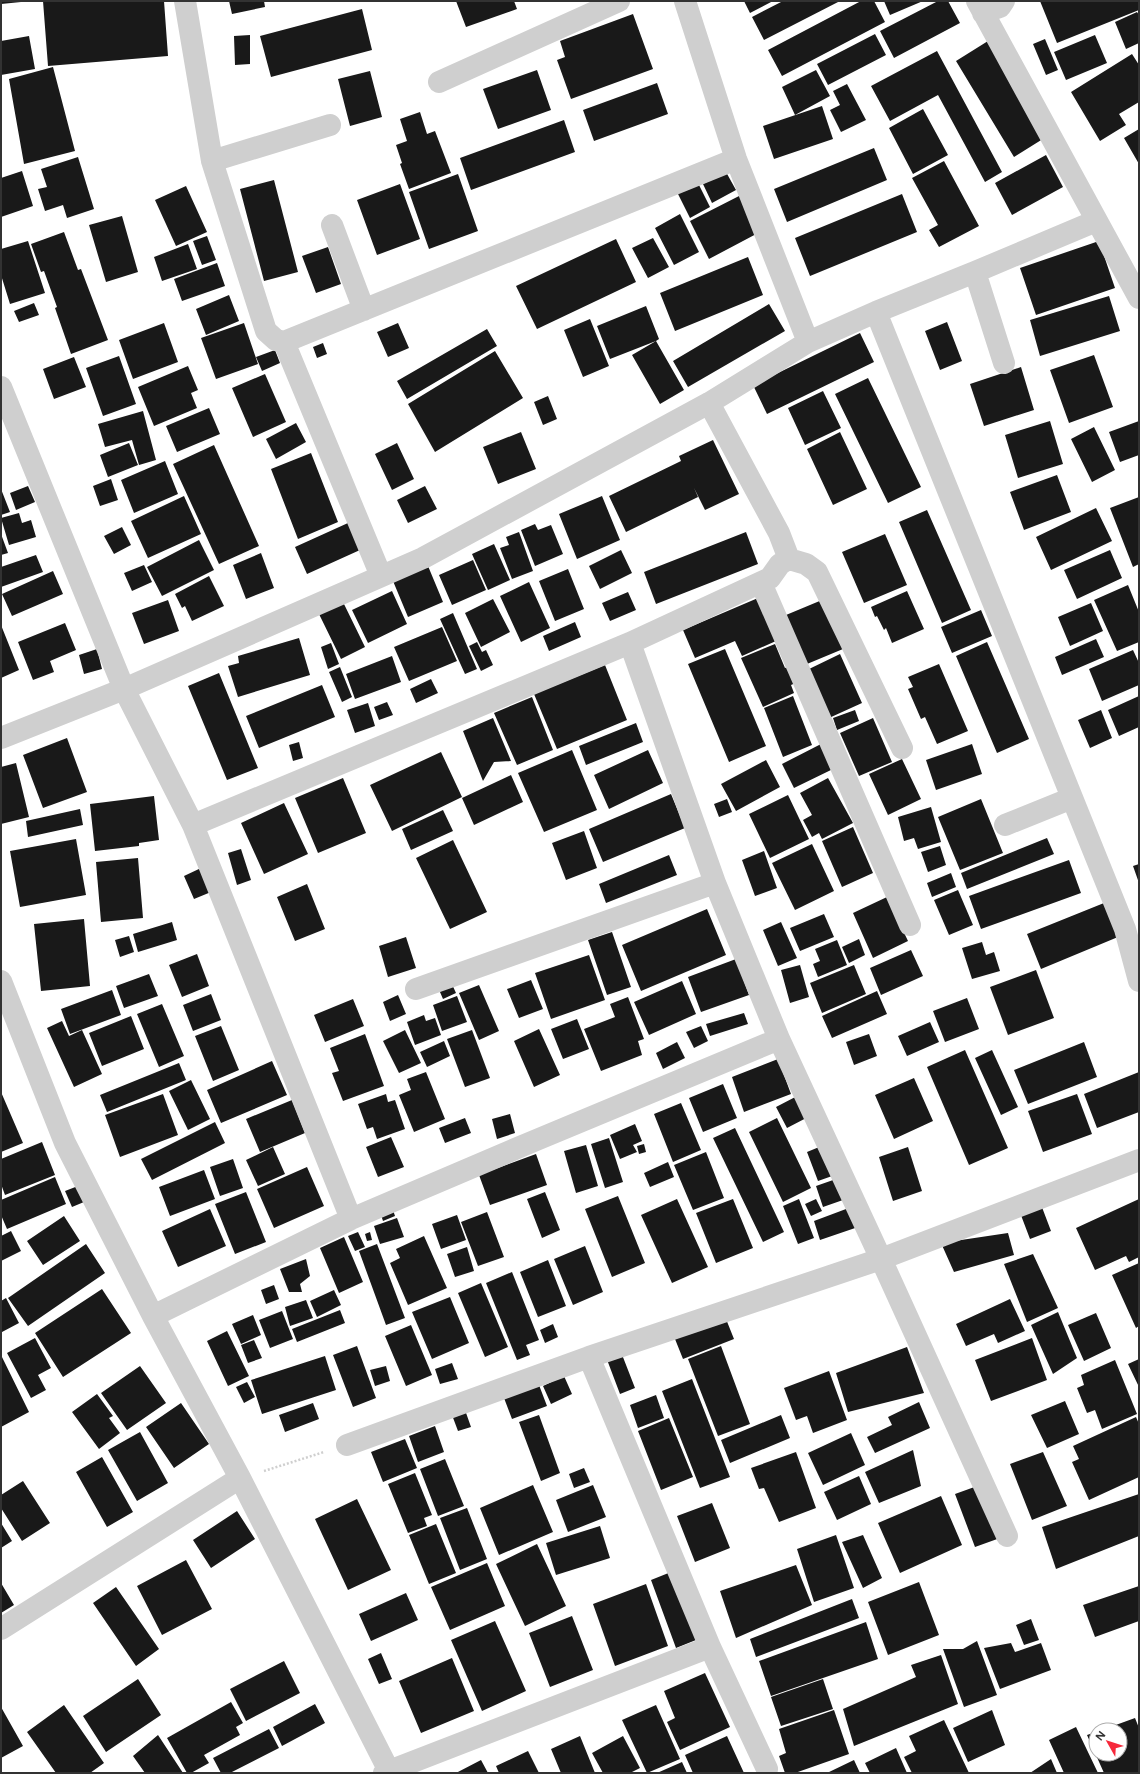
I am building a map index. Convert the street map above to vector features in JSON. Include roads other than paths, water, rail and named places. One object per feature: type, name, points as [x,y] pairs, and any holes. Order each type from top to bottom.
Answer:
[{"type":"street","points":[[185,1],[212,161],[266,331],[276,340],[284,342],[736,159]]},
{"type":"street","points":[[440,82],[619,1]]},
{"type":"street","points":[[685,1],[736,159],[808,342]]},
{"type":"street","points":[[1004,1],[1000,7],[980,7],[1139,298]]},
{"type":"street","points":[[212,161],[330,125]]},
{"type":"street","points":[[1,738],[124,689],[423,558],[709,402],[808,342],[1096,220]]},
{"type":"street","points":[[332,225],[364,310]]},
{"type":"street","points":[[975,272],[1004,363]]},
{"type":"street","points":[[876,312],[989,588],[1125,929],[1139,980]]},
{"type":"street","points":[[284,342],[381,576]]},
{"type":"street","points":[[1,387],[124,689],[193,825],[351,1219]]},
{"type":"street","points":[[709,402],[779,533],[789,559]]},
{"type":"street","points":[[193,825],[630,643],[761,583],[770,578],[780,564],[789,559],[806,564],[817,572],[902,748]]},
{"type":"street","points":[[761,583],[910,925]]},
{"type":"street","points":[[630,643],[715,883],[779,1039],[1007,1536]]},
{"type":"street","points":[[1005,825],[1072,798]]},
{"type":"street","points":[[416,989],[715,883]]},
{"type":"street","points":[[1,981],[65,1143],[153,1316],[240,1478],[388,1772],[710,1647]]},
{"type":"street","points":[[153,1316],[351,1219],[779,1039]]},
{"type":"street","points":[[347,1445],[589,1358],[881,1259],[1139,1160]]},
{"type":"street","points":[[589,1358],[710,1647],[767,1769]]},
{"type":"street","points":[[1,1629],[240,1478]]}]
